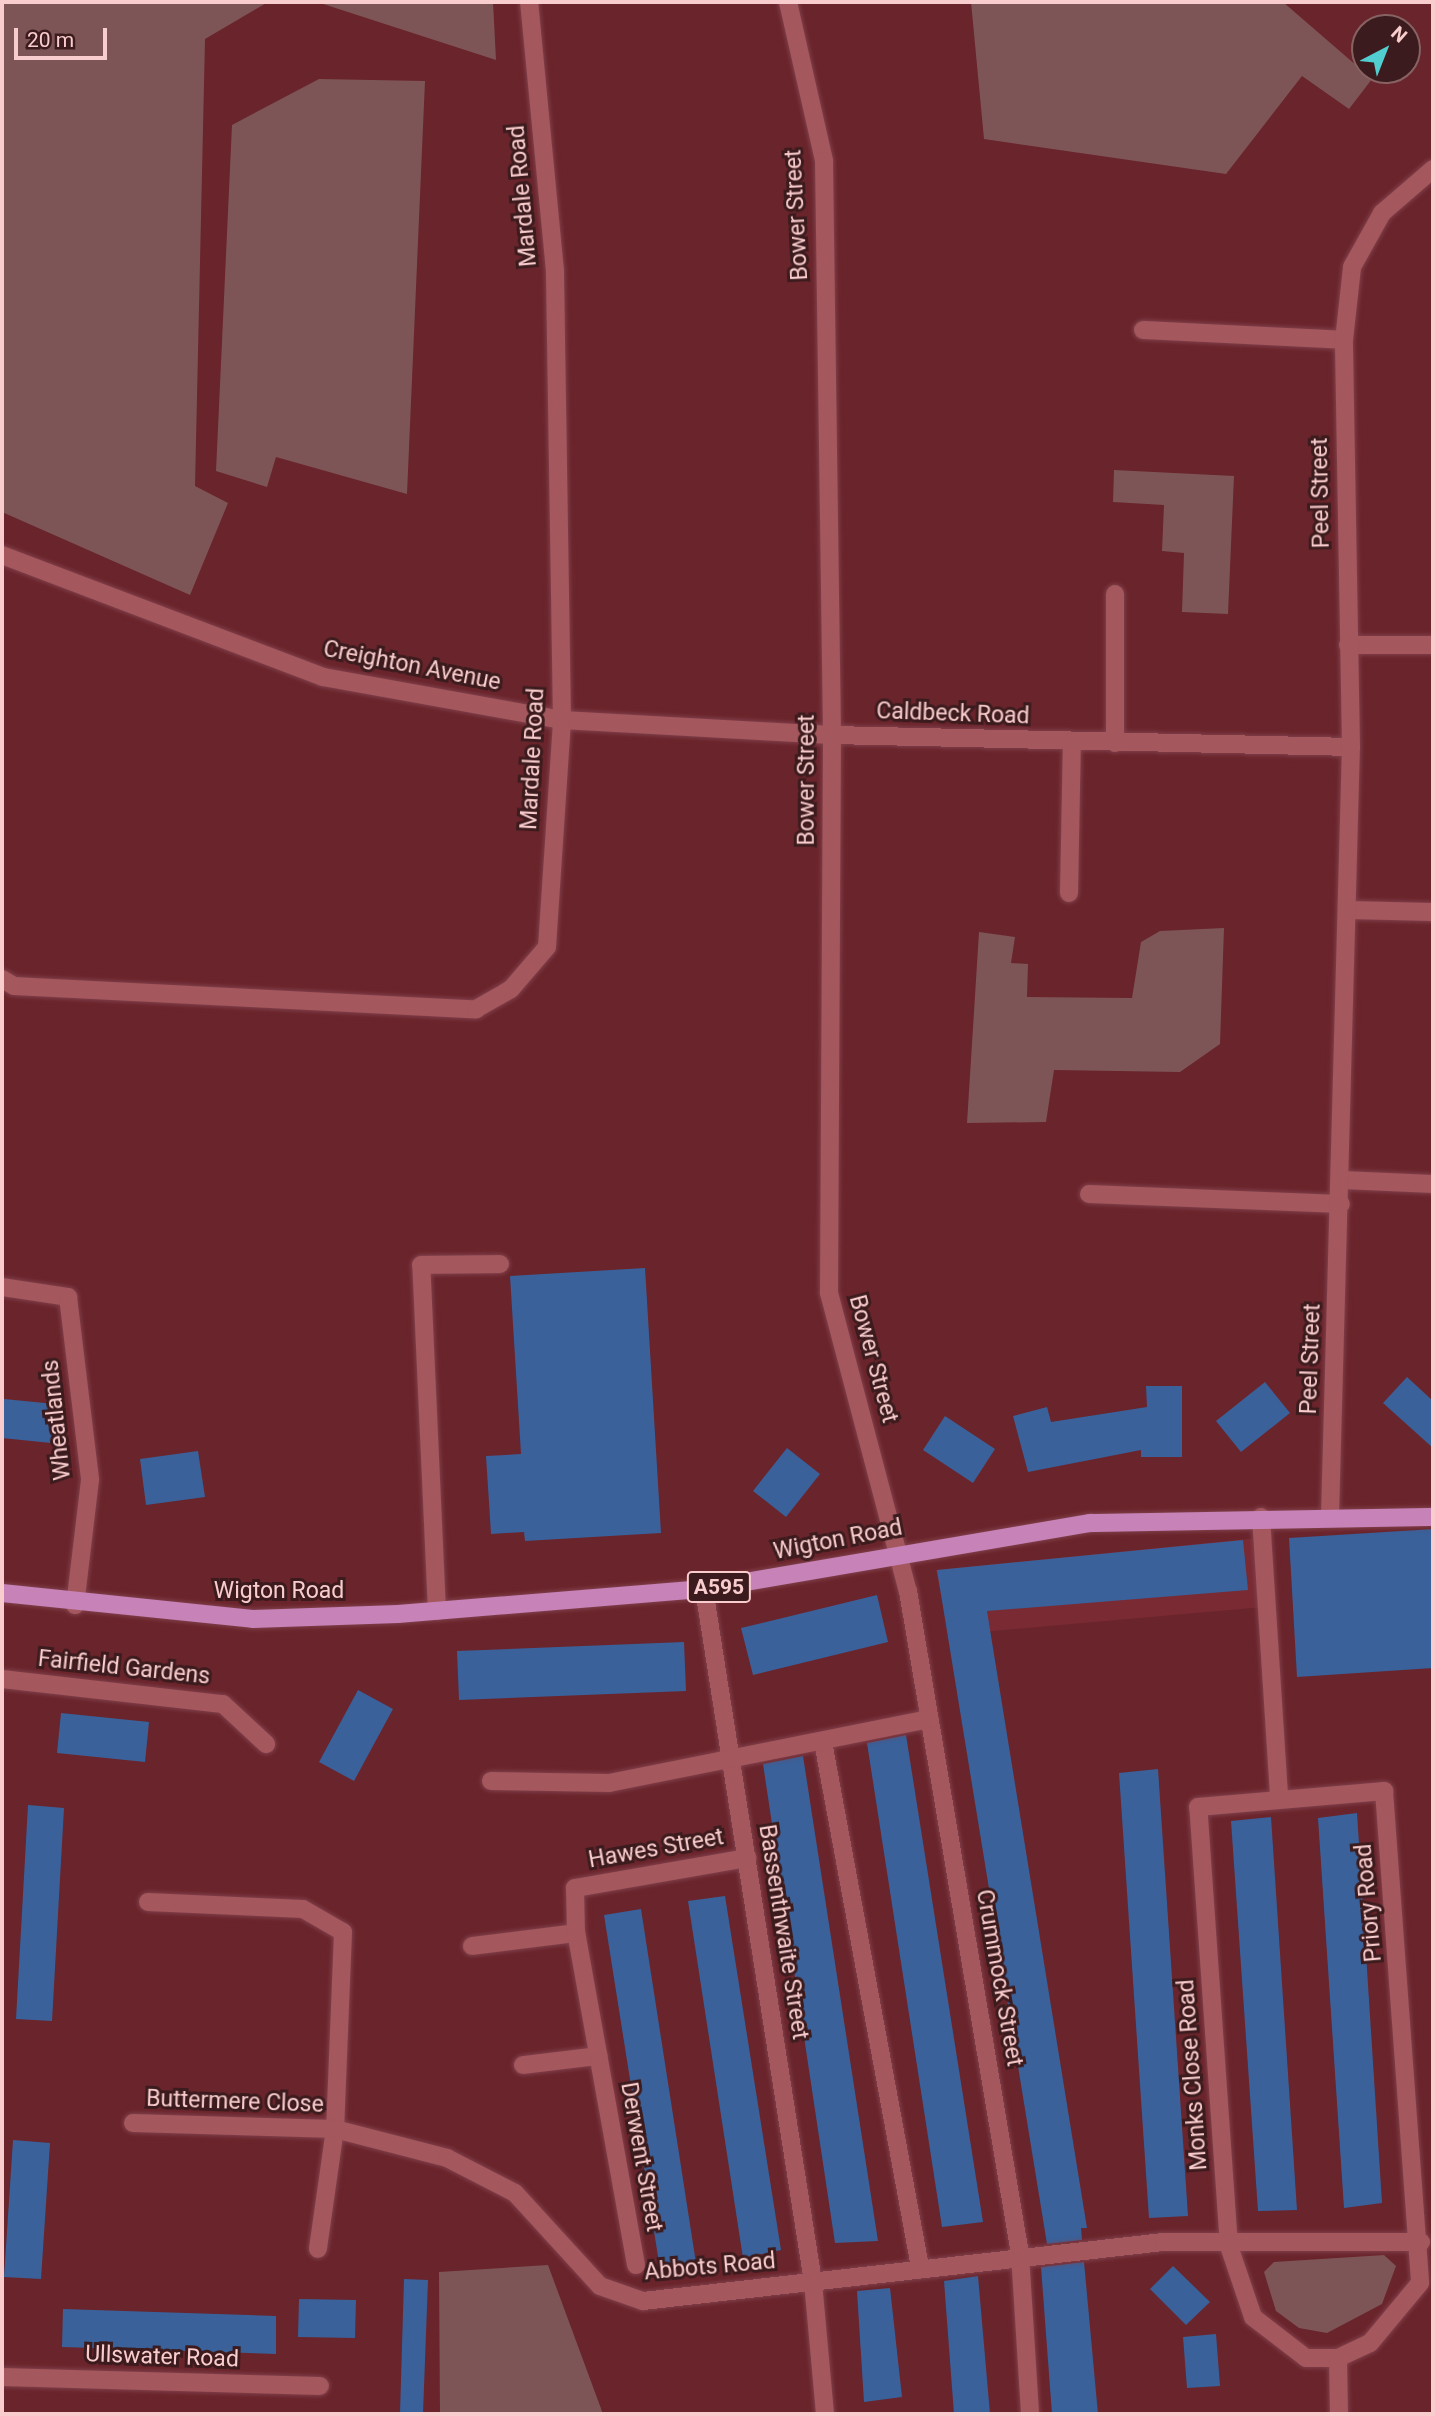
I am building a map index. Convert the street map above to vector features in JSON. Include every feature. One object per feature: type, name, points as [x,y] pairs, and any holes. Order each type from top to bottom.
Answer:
[{"type":"main road","name":"Wigton Road","points":[[2,1593],[75,1605],[253,1619],[437,1611],[704,1589],[901,1553],[1090,1523],[1261,1517],[1433,1517]]},
{"type":"street","name":"Mardale Road","points":[[2,979],[14,986],[476,1009],[511,989],[547,947],[562,720],[555,271],[529,2]]},
{"type":"street","name":"Bower Street","points":[[788,2],[824,161],[832,735],[829,1293],[901,1553]]},
{"type":"street","name":"Peel Street","points":[[1330,1516],[1343,1180],[1350,747],[1344,340],[1352,267],[1382,213],[1433,169]]},
{"type":"street","points":[[1143,330],[1344,340]]},
{"type":"street","name":"Creighton Avenue","points":[[2,555],[323,677],[562,720],[832,735]]},
{"type":"street","points":[[1115,594],[1115,743]]},
{"type":"street","points":[[1348,645],[1433,645]]},
{"type":"street","name":"Caldbeck Road","points":[[832,735],[1350,747]]},
{"type":"street","points":[[1069,893],[1072,742]]},
{"type":"street","points":[[1348,910],[1433,912]]},
{"type":"street","points":[[1343,1180],[1433,1184]]},
{"type":"street","points":[[1089,1194],[1341,1204]]},
{"type":"street","points":[[437,1611],[421,1265],[500,1264]]},
{"type":"street","name":"Wheatlands","points":[[2,1287],[68,1297],[90,1480],[75,1605]]},
{"type":"street","points":[[1261,1517],[1279,1798]]},
{"type":"street","name":"Crummock Street","points":[[901,1553],[1020,2254],[1030,2414]]},
{"type":"street","name":"Bassenthwaite Street","points":[[704,1589],[813,2282],[825,2414]]},
{"type":"street","name":"Fairfield Gardens","points":[[2,1679],[223,1704],[266,1744]]},
{"type":"street","points":[[491,1781],[609,1783],[930,1719]]},
{"type":"street","points":[[823,1742],[920,2267]]},
{"type":"street","name":"Priory Road","points":[[1279,1798],[1384,1791],[1421,2242],[1420,2283],[1400,2314],[1370,2343],[1338,2358]]},
{"type":"street","name":"Monks Close Road","points":[[1279,1798],[1198,1807],[1229,2246],[1253,2317],[1306,2358],[1338,2358]]},
{"type":"street","name":"Hawes Street","points":[[575,1888],[747,1858]]},
{"type":"street","name":"Derwent Street","points":[[575,1888],[576,1933],[636,2265]]},
{"type":"street","points":[[148,1902],[303,1909],[343,1932],[335,2129],[318,2249]]},
{"type":"street","points":[[472,1947],[576,1933]]},
{"type":"street","name":"Derwent Street","points":[[523,2065],[598,2056]]},
{"type":"street","name":"Buttermere Close","points":[[133,2123],[335,2129]]},
{"type":"street","name":"Abbots Road","points":[[335,2129],[447,2158],[515,2193],[600,2286],[643,2301],[813,2282],[1020,2254],[1163,2242],[1229,2246],[1421,2242]]},
{"type":"street","points":[[1338,2358],[1339,2414]]},
{"type":"street","name":"Ullswater Road","points":[[2,2377],[320,2386]]},
{"type":"shaded area","points":[[2,2],[268,2],[205,39],[195,486],[228,503],[190,595],[2,512]]},
{"type":"shaded area","points":[[317,2],[493,2],[496,60]]},
{"type":"shaded area","points":[[971,2],[1283,2],[1351,61],[1351,84],[1368,84],[1349,109],[1302,76],[1226,174],[984,139]]},
{"type":"shaded area","points":[[319,79],[425,81],[407,494],[276,457],[267,487],[216,471],[232,125]]},
{"type":"shaded area","points":[[1114,470],[1234,476],[1228,614],[1182,612],[1184,553],[1162,551],[1164,505],[1113,502]]},
{"type":"shaded area","points":[[1224,928],[1220,1044],[1180,1072],[1054,1070],[1046,1122],[967,1123],[979,932],[1015,937],[1011,963],[1028,964],[1027,997],[1132,998],[1141,942],[1160,931]]},
{"type":"shaded area","points":[[1257,1538],[1264,1607],[949,1635],[936,1570]]},
{"type":"shaded area","points":[[1384,2255],[1396,2266],[1382,2304],[1327,2333],[1299,2328],[1276,2311],[1264,2272],[1274,2262]]},
{"type":"shaded area","points":[[548,2265],[603,2414],[440,2414],[439,2272]]},
{"type":"building","points":[[645,1268],[661,1533],[525,1541],[524,1532],[491,1534],[486,1456],[521,1454],[510,1276]]},
{"type":"building","points":[[1407,1377],[1433,1401],[1433,1448],[1383,1403]]},
{"type":"building","points":[[1265,1382],[1290,1413],[1241,1452],[1216,1421]]},
{"type":"building","points":[[1146,1386],[1182,1386],[1182,1457],[1141,1457],[1141,1450],[1028,1472],[1013,1416],[1047,1407],[1051,1422],[1147,1407]]},
{"type":"building","points":[[4,1399],[55,1404],[51,1443],[2,1438]]},
{"type":"building","points":[[945,1416],[995,1449],[973,1483],[923,1450]]},
{"type":"building","points":[[787,1448],[820,1474],[786,1517],[753,1491]]},
{"type":"building","points":[[198,1451],[205,1497],[146,1505],[140,1459]]},
{"type":"building","points":[[1433,1529],[1433,1668],[1297,1677],[1289,1538]]},
{"type":"building","points":[[1243,1540],[1248,1590],[987,1611],[1087,2228],[1081,2228],[1082,2240],[1047,2244],[937,1570]]},
{"type":"building","points":[[877,1595],[888,1642],[753,1675],[741,1628]]},
{"type":"building","points":[[684,1642],[686,1691],[459,1700],[457,1651]]},
{"type":"building","points":[[358,1690],[393,1709],[354,1781],[319,1762]]},
{"type":"building","points":[[61,1713],[149,1722],[145,1762],[57,1753]]},
{"type":"building","points":[[906,1735],[983,2222],[942,2227],[867,1743]]},
{"type":"building","points":[[803,1756],[878,2241],[835,2243],[763,1764]]},
{"type":"building","points":[[1158,1769],[1188,2216],[1149,2218],[1119,1773]]},
{"type":"building","points":[[28,1805],[64,1808],[52,2021],[16,2019]]},
{"type":"building","points":[[1357,1813],[1382,2203],[1344,2208],[1318,1818]]},
{"type":"building","points":[[1271,1817],[1297,2210],[1258,2211],[1231,1821]]},
{"type":"building","points":[[725,1896],[781,2250],[743,2258],[688,1901]]},
{"type":"building","points":[[641,1909],[696,2263],[660,2269],[604,1915]]},
{"type":"building","points":[[13,2140],[50,2143],[41,2279],[4,2277]]},
{"type":"building","points":[[1084,2262],[1098,2414],[1052,2414],[1041,2267]]},
{"type":"building","points":[[1173,2266],[1210,2302],[1186,2325],[1150,2289]]},
{"type":"building","points":[[978,2276],[990,2414],[954,2414],[944,2281]]},
{"type":"building","points":[[404,2279],[428,2280],[423,2414],[400,2414]]},
{"type":"building","points":[[890,2288],[902,2397],[864,2402],[857,2291]]},
{"type":"building","points":[[299,2299],[356,2300],[355,2338],[298,2337]]},
{"type":"building","points":[[63,2309],[276,2316],[276,2354],[62,2347]]},
{"type":"building","points":[[1216,2334],[1220,2386],[1187,2388],[1183,2337]]}]
